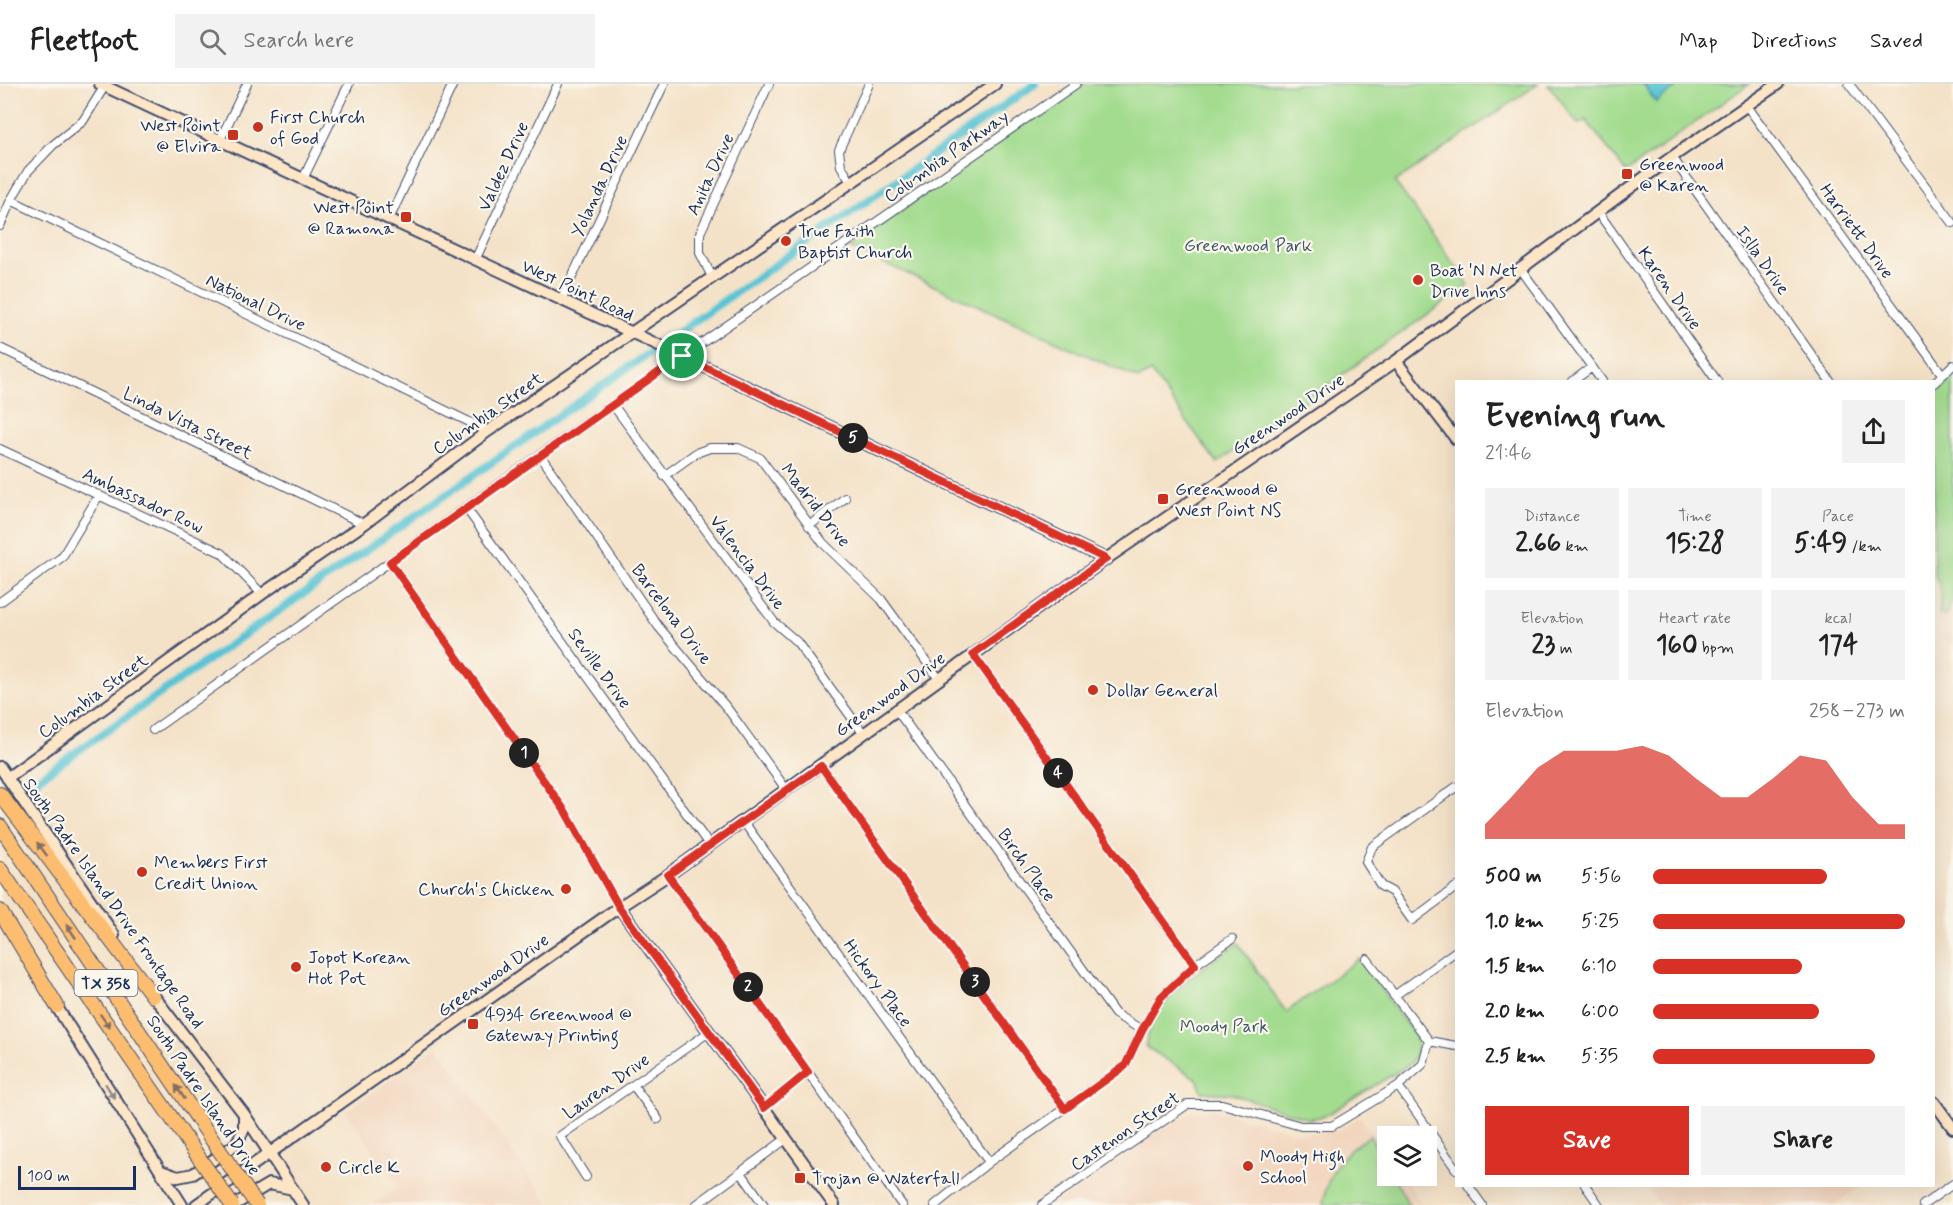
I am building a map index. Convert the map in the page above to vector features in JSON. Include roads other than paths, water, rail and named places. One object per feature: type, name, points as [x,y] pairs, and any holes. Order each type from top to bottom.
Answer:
[{"type":"highway","points":[[0,794],[153,996]]},
{"type":"highway","name":"South Padre Island Drive","points":[[0,826],[257,1205]]},
{"type":"highway","name":"TX 358","points":[[0,869],[233,1205]]},
{"type":"highway","points":[[0,911],[57,1006]]},
{"type":"main road","name":"Columbia Street","points":[[8,778],[262,594],[364,524],[488,431],[636,335],[713,279],[996,84]]},
{"type":"main road","name":"Greenwood Drive","points":[[196,1205],[619,907],[710,846],[1106,559],[1396,361],[1672,157],[1778,84]]},
{"type":"main road","name":"West Point Road","points":[[103,85],[677,354],[1106,559]]},
{"type":"main road","points":[[1396,361],[1455,438]]},
{"type":"main road","name":"South Padre Island Drive Frontage Road","points":[[0,767],[71,867],[153,996],[244,1114],[303,1205]]},
{"type":"main road","points":[[619,907],[834,1205]]},
{"type":"main road","points":[[0,925],[57,1006],[182,1205]]},
{"type":"main road","points":[[1935,1103],[1953,1128]]},
{"type":"main road","points":[[160,1171],[178,1177],[193,1174],[236,1144],[244,1130],[244,1114]]},
{"type":"main road","points":[[233,1205],[269,1184],[293,1190]]},
{"type":"street","points":[[220,141],[247,84]]},
{"type":"street","points":[[303,179],[349,84]]},
{"type":"street","points":[[389,219],[453,84]]},
{"type":"street","name":"Valdez Drive","points":[[475,260],[558,84]]},
{"type":"street","name":"Yolanda Drive","points":[[561,300],[664,84]]},
{"type":"street","name":"Anita Drive","points":[[713,279],[700,253],[700,233],[769,84]]},
{"type":"street","points":[[852,184],[841,166],[839,150],[869,84]]},
{"type":"street","name":"Columbia Parkway","points":[[153,729],[613,405],[677,354],[1076,84]]},
{"type":"street","points":[[1849,84],[1953,223]]},
{"type":"street","points":[[0,226],[11,200],[28,171],[53,145],[83,121],[103,85]]},
{"type":"street","name":"Harriett Drive","points":[[1747,106],[1942,374]]},
{"type":"street","name":"Islla Drive","points":[[1672,157],[1829,380]]},
{"type":"street","name":"National Drive","points":[[11,200],[488,431]]},
{"type":"street","name":"Karen Drive","points":[[1598,212],[1716,380]]},
{"type":"street","points":[[1520,268],[1601,380]]},
{"type":"street","name":"Linda Vista Street","points":[[0,348],[364,524]]},
{"type":"street","points":[[1935,382],[1953,365]]},
{"type":"street","points":[[1574,380],[1592,367]]},
{"type":"street","name":"Valencia Drive","points":[[613,405],[774,622],[797,642],[863,733]]},
{"type":"street","name":"Madrid Drive","points":[[664,476],[696,453],[710,448],[726,446],[749,452],[767,466],[809,526],[830,550],[881,598],[939,679]]},
{"type":"street","name":"Ambassador Row","points":[[0,449],[222,553],[262,594]]},
{"type":"street","name":"Barcelona Drive","points":[[540,455],[658,626],[727,708],[786,789]]},
{"type":"street","points":[[0,602],[62,557],[99,495]]},
{"type":"street","points":[[809,526],[844,498]]},
{"type":"street","name":"Seville Drive","points":[[466,508],[710,846]]},
{"type":"street","points":[[390,562],[565,811],[619,907]]},
{"type":"street","points":[[973,654],[1195,965]]},
{"type":"street","name":"Birch Place","points":[[896,709],[1115,1014],[1142,1030]]},
{"type":"street","points":[[821,766],[1065,1109]]},
{"type":"street","points":[[1455,788],[1372,847],[1366,862],[1381,886],[1392,892],[1412,920],[1455,888]]},
{"type":"street","name":"Hickory Place","points":[[743,821],[989,1162]]},
{"type":"street","points":[[668,875],[902,1205]]},
{"type":"street","points":[[935,1205],[989,1162],[1125,1066],[1161,997],[1195,965],[1232,939]]},
{"type":"street","points":[[1394,996],[1455,952]]},
{"type":"street","points":[[1367,959],[1429,1041],[1455,1046]]},
{"type":"street","name":"Lauren Drive","points":[[586,1177],[560,1136],[709,1032]]},
{"type":"street","name":"Castenon Street","points":[[1042,1205],[1188,1104],[1222,1104],[1301,1126],[1332,1126],[1398,1086],[1423,1065],[1429,1041]]},
{"type":"street","points":[[764,1108],[808,1072]]},
{"type":"street","points":[[633,1085],[658,1119]]},
{"type":"street","points":[[1398,1086],[1455,1168]]},
{"type":"street","points":[[696,1205],[742,1174],[786,1139]]},
{"type":"street","points":[[742,1174],[764,1205]]},
{"type":"street","points":[[1923,1205],[1953,1184]]},
{"type":"street","points":[[1469,1187],[1482,1205]]},
{"type":"street","points":[[1586,1187],[1599,1205]]},
{"type":"water","points":[[1643,84],[1681,84],[1656,102]]},
{"type":"waterway","points":[[29,785],[1035,84]]},
{"type":"place","name":"First Church of God","points":[[258,127]]},
{"type":"place","name":"West Point @ Elvira","points":[[233,135]]},
{"type":"place","name":"Greenwood @ Karen","points":[[1627,174]]},
{"type":"place","name":"West Point @ Ramona","points":[[406,217]]},
{"type":"place","name":"True Faith Baptist Church","points":[[786,241]]},
{"type":"place","name":"Boat 'N Net Drive Inns","points":[[1418,280]]},
{"type":"place","name":"Greenwood @ West Point NS","points":[[1163,499]]},
{"type":"place","name":"Dollar General","points":[[1093,690]]},
{"type":"place","name":"Members First Credit Union","points":[[142,872]]},
{"type":"place","name":"Church's Chicken","points":[[566,889]]},
{"type":"place","name":"Jopot Korean Hot Pot","points":[[296,967]]},
{"type":"place","name":"4934 Greenwood @ Gateway Printing","points":[[473,1024]]},
{"type":"place","name":"Moody High School","points":[[1248,1166]]},
{"type":"place","name":"Circle K","points":[[326,1167]]},
{"type":"place","name":"Trojan @ Waterfall","points":[[800,1178]]},
{"type":"park label","name":"Greenwood Park","points":[[1248,245]]},
{"type":"park label","name":"Moody Park","points":[[1224,1026]]}]
